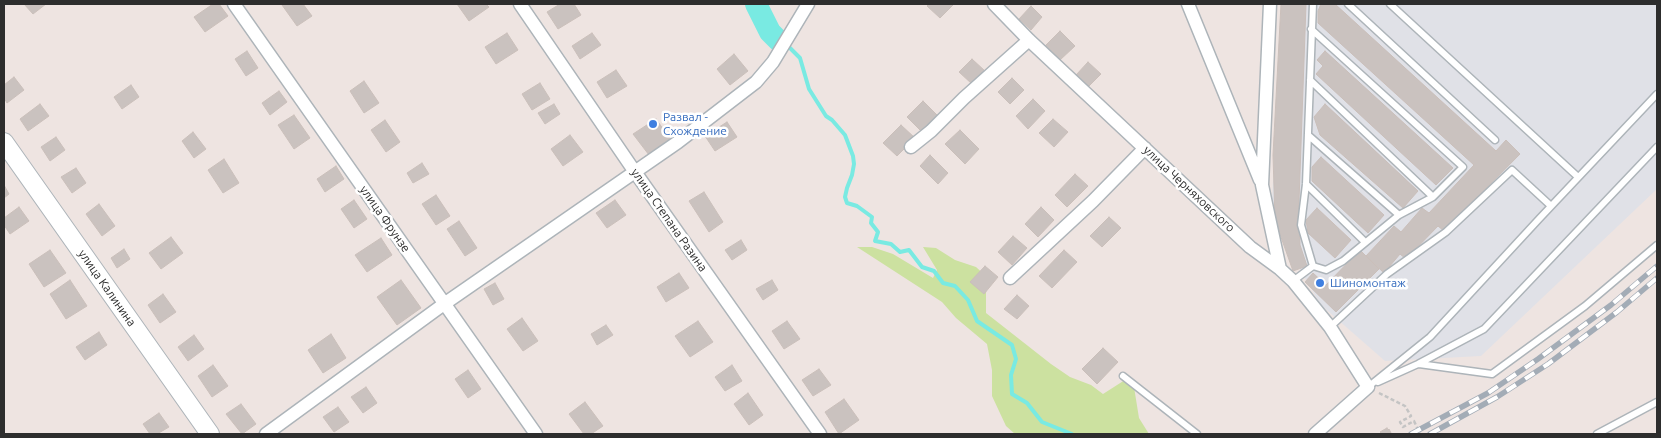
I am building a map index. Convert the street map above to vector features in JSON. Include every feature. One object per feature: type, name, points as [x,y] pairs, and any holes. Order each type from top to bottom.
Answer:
[{"type":"street","name":"улица Фрунзе","points":[[234,4],[536,434]]},
{"type":"street","name":"улица Степана Разина","points":[[520,4],[634,172],[820,434]]},
{"type":"street","points":[[266,434],[444,304],[678,142],[756,82],[772,62],[808,4]]},
{"type":"street","name":"улица Черняховского","points":[[994,4],[1029,40],[1250,247],[1293,280],[1330,327],[1368,387]]},
{"type":"street","points":[[1188,4],[1262,185],[1280,269]]},
{"type":"street","points":[[1262,185],[1270,4]]},
{"type":"street","points":[[911,148],[1029,40]]},
{"type":"street","name":"улица Калинина","points":[[4,142],[210,434]]},
{"type":"street","points":[[1010,278],[1093,201],[1145,148]]},
{"type":"street","points":[[1315,434],[1368,387]]},
{"type":"lane","points":[[1313,4],[1306,184],[1301,225],[1313,266]]},
{"type":"lane","points":[[1348,4],[1495,140]]},
{"type":"lane","points":[[1390,4],[1578,177]]},
{"type":"lane","points":[[1311,29],[1463,167],[1433,197],[1399,216],[1343,261],[1326,270],[1313,266]]},
{"type":"lane","points":[[1310,80],[1433,197]]},
{"type":"lane","points":[[1368,387],[1430,337],[1657,94]]},
{"type":"lane","points":[[1308,136],[1399,216]]},
{"type":"lane","points":[[1368,387],[1418,364],[1484,329],[1657,147]]},
{"type":"lane","points":[[1330,327],[1387,274],[1446,232],[1512,170],[1551,206]]},
{"type":"lane","points":[[1306,184],[1365,242]]},
{"type":"lane","points":[[1418,364],[1492,374],[1585,306],[1657,245]]},
{"type":"lane","points":[[1293,280],[1313,266]]},
{"type":"lane","points":[[1123,376],[1198,434]]},
{"type":"lane","points":[[1597,434],[1657,402]]},
{"type":"path","points":[[1368,387],[1405,406],[1411,416],[1400,422],[1403,427],[1414,421],[1420,434]]},
{"type":"shaded area","points":[[1282,4],[1657,4],[1657,189],[1481,356],[1385,361],[1321,305],[1271,221]]},
{"type":"green space","points":[[857,247],[872,247],[893,254],[933,278],[937,270],[923,247],[936,248],[955,260],[976,267],[988,278],[986,313],[1051,364],[1070,377],[1091,385],[1103,394],[1128,378],[1134,387],[1139,418],[1149,434],[1015,434],[1006,426],[992,396],[992,370],[987,344],[956,318],[942,302]]},
{"type":"building","points":[[24,4],[46,4],[33,14]]},
{"type":"building","points":[[213,4],[219,4],[228,16],[205,32],[194,17]]},
{"type":"building","points":[[283,4],[303,4],[312,16],[297,26]]},
{"type":"building","points":[[457,4],[486,4],[489,7],[469,21]]},
{"type":"building","points":[[560,4],[574,4],[581,15],[558,29],[547,12]]},
{"type":"building","points":[[929,4],[954,4],[940,18],[927,6]]},
{"type":"building","points":[[1281,4],[1306,4],[1299,201],[1300,245],[1307,266],[1293,271],[1275,220],[1273,155]]},
{"type":"building","points":[[1321,4],[1335,4],[1496,151],[1506,140],[1520,154],[1444,231],[1438,226],[1406,259],[1400,254],[1384,273],[1366,256],[1394,226],[1401,232],[1422,208],[1429,213],[1474,165],[1318,23],[1318,11]]},
{"type":"building","points":[[1031,6],[1042,17],[1031,30],[1019,19]]},
{"type":"building","points":[[1060,31],[1075,46],[1060,60],[1045,46]]},
{"type":"building","points":[[507,33],[518,50],[496,64],[485,47]]},
{"type":"building","points":[[592,33],[601,45],[580,59],[572,46]]},
{"type":"building","points":[[247,51],[258,68],[246,76],[235,59]]},
{"type":"building","points":[[1325,51],[1453,168],[1436,185],[1316,74],[1323,66],[1317,60]]},
{"type":"building","points":[[734,54],[748,71],[730,85],[717,69]]},
{"type":"building","points":[[972,59],[985,71],[972,84],[959,72]]},
{"type":"building","points":[[1088,62],[1101,74],[1088,87],[1076,75]]},
{"type":"building","points":[[616,70],[627,86],[607,98],[597,82]]},
{"type":"building","points":[[14,77],[24,90],[7,103],[4,98],[4,85]]},
{"type":"building","points":[[1012,78],[1024,90],[1010,104],[998,92]]},
{"type":"building","points":[[364,81],[379,103],[364,113],[350,91]]},
{"type":"building","points":[[540,83],[550,99],[532,110],[522,94]]},
{"type":"building","points":[[131,85],[139,97],[122,109],[114,97]]},
{"type":"building","points":[[279,91],[287,102],[270,115],[262,103]]},
{"type":"building","points":[[1033,99],[1045,111],[1028,129],[1016,116]]},
{"type":"building","points":[[923,101],[937,115],[921,131],[907,117]]},
{"type":"building","points":[[40,104],[49,116],[28,131],[20,119]]},
{"type":"building","points":[[554,104],[560,114],[545,124],[538,113]]},
{"type":"building","points":[[1325,104],[1418,191],[1403,208],[1320,135],[1314,117]]},
{"type":"building","points":[[294,115],[310,138],[294,149],[278,125]]},
{"type":"building","points":[[656,119],[671,140],[649,155],[633,134]]},
{"type":"building","points":[[1053,119],[1068,132],[1054,147],[1039,133]]},
{"type":"building","points":[[385,120],[400,142],[386,152],[371,130]]},
{"type":"building","points":[[727,122],[737,137],[715,151],[705,136]]},
{"type":"building","points":[[901,125],[915,138],[897,156],[883,143]]},
{"type":"building","points":[[960,130],[979,149],[965,164],[945,144]]},
{"type":"building","points":[[193,132],[206,149],[194,158],[182,141]]},
{"type":"building","points":[[570,135],[583,152],[563,166],[551,149]]},
{"type":"building","points":[[56,137],[65,150],[50,161],[41,147]]},
{"type":"building","points":[[930,155],[948,173],[938,184],[920,166]]},
{"type":"building","points":[[1321,157],[1384,215],[1368,233],[1312,181],[1312,167]]},
{"type":"building","points":[[224,159],[239,183],[223,193],[208,170]]},
{"type":"building","points":[[422,163],[429,174],[413,183],[407,173]]},
{"type":"building","points":[[336,166],[344,179],[325,192],[317,179]]},
{"type":"building","points":[[76,168],[86,183],[72,193],[61,177]]},
{"type":"building","points":[[1075,174],[1088,186],[1067,207],[1055,195]]},
{"type":"building","points":[[4,185],[9,194],[4,198]]},
{"type":"building","points":[[704,192],[723,222],[709,232],[689,201]]},
{"type":"building","points":[[436,195],[450,216],[436,225],[422,204]]},
{"type":"building","points":[[354,200],[367,219],[354,228],[341,209]]},
{"type":"building","points":[[615,200],[626,215],[607,228],[596,213]]},
{"type":"building","points":[[99,204],[115,226],[102,236],[86,214]]},
{"type":"building","points":[[19,207],[29,221],[10,234],[4,225],[4,218]]},
{"type":"building","points":[[1041,207],[1054,220],[1038,237],[1025,224]]},
{"type":"building","points":[[1317,208],[1351,240],[1335,258],[1308,233],[1306,220]]},
{"type":"building","points":[[1109,217],[1121,228],[1102,247],[1090,236]]},
{"type":"building","points":[[459,221],[477,248],[465,256],[447,229]]},
{"type":"building","points":[[1013,236],[1027,248],[1012,265],[998,252]]},
{"type":"building","points":[[171,237],[183,253],[161,269],[149,253]]},
{"type":"building","points":[[381,238],[392,255],[367,272],[355,255]]},
{"type":"building","points":[[741,240],[747,250],[732,260],[725,250]]},
{"type":"building","points":[[124,249],[130,259],[117,268],[111,258]]},
{"type":"building","points":[[50,250],[66,273],[44,287],[29,264]]},
{"type":"building","points":[[1064,250],[1077,262],[1052,288],[1039,276]]},
{"type":"building","points":[[1360,250],[1379,269],[1336,312],[1305,282],[1313,273],[1326,285]]},
{"type":"building","points":[[985,266],[998,277],[984,294],[970,282]]},
{"type":"building","points":[[679,273],[689,288],[666,302],[657,287]]},
{"type":"building","points":[[70,280],[87,306],[66,319],[50,294]]},
{"type":"building","points":[[401,280],[421,308],[397,325],[377,297]]},
{"type":"building","points":[[772,280],[778,290],[763,300],[756,289]]},
{"type":"building","points":[[495,283],[504,299],[493,305],[484,289]]},
{"type":"building","points":[[163,294],[176,312],[160,323],[148,305]]},
{"type":"building","points":[[1017,295],[1029,306],[1017,319],[1004,309]]},
{"type":"building","points":[[522,318],[538,341],[523,351],[507,329]]},
{"type":"building","points":[[698,321],[713,342],[690,357],[675,336]]},
{"type":"building","points":[[787,321],[800,339],[784,349],[772,331]]},
{"type":"building","points":[[606,325],[613,335],[597,345],[591,334]]},
{"type":"building","points":[[99,332],[107,345],[85,360],[76,347]]},
{"type":"building","points":[[331,334],[346,358],[323,373],[308,350]]},
{"type":"building","points":[[194,335],[204,349],[188,361],[178,347]]},
{"type":"building","points":[[1103,348],[1118,362],[1097,384],[1082,369]]},
{"type":"building","points":[[213,365],[228,386],[212,397],[198,376]]},
{"type":"building","points":[[732,365],[742,381],[725,391],[715,377]]},
{"type":"building","points":[[819,369],[831,385],[813,396],[802,380]]},
{"type":"building","points":[[468,370],[481,389],[468,398],[455,379]]},
{"type":"building","points":[[366,387],[377,403],[363,413],[351,397]]},
{"type":"building","points":[[748,393],[763,415],[749,425],[734,404]]},
{"type":"building","points":[[844,399],[859,420],[839,434],[825,412]]},
{"type":"building","points":[[585,402],[603,426],[591,434],[584,434],[569,414]]},
{"type":"building","points":[[241,404],[256,424],[242,434],[226,414]]},
{"type":"building","points":[[338,407],[349,422],[334,432],[323,417]]},
{"type":"building","points":[[159,413],[169,427],[157,434],[150,434],[143,424]]},
{"type":"building","points":[[1387,428],[1391,433],[1382,434],[1380,432]]},
{"type":"waterway","points":[[756,4],[770,32],[778,40]]},
{"type":"waterway","points":[[788,46],[800,58],[809,89],[826,116],[845,135],[853,156],[852,175],[845,197],[847,203],[857,206],[872,217],[871,223],[878,232],[875,241],[891,244],[900,252],[909,250],[922,267],[934,271],[943,283],[955,286],[968,300],[977,321],[1012,345],[1016,359],[1011,375],[1012,394],[1027,403],[1042,422],[1072,434]]},
{"type":"railway","points":[[1411,434],[1488,393],[1538,359],[1611,305],[1657,266]]},
{"type":"railway","points":[[1430,434],[1497,397],[1548,364],[1617,312],[1657,278]]},
{"type":"place","name":"Развал - Схождение","points":[[653,124]]},
{"type":"place","name":"Шиномонтаж","points":[[1320,283]]}]
